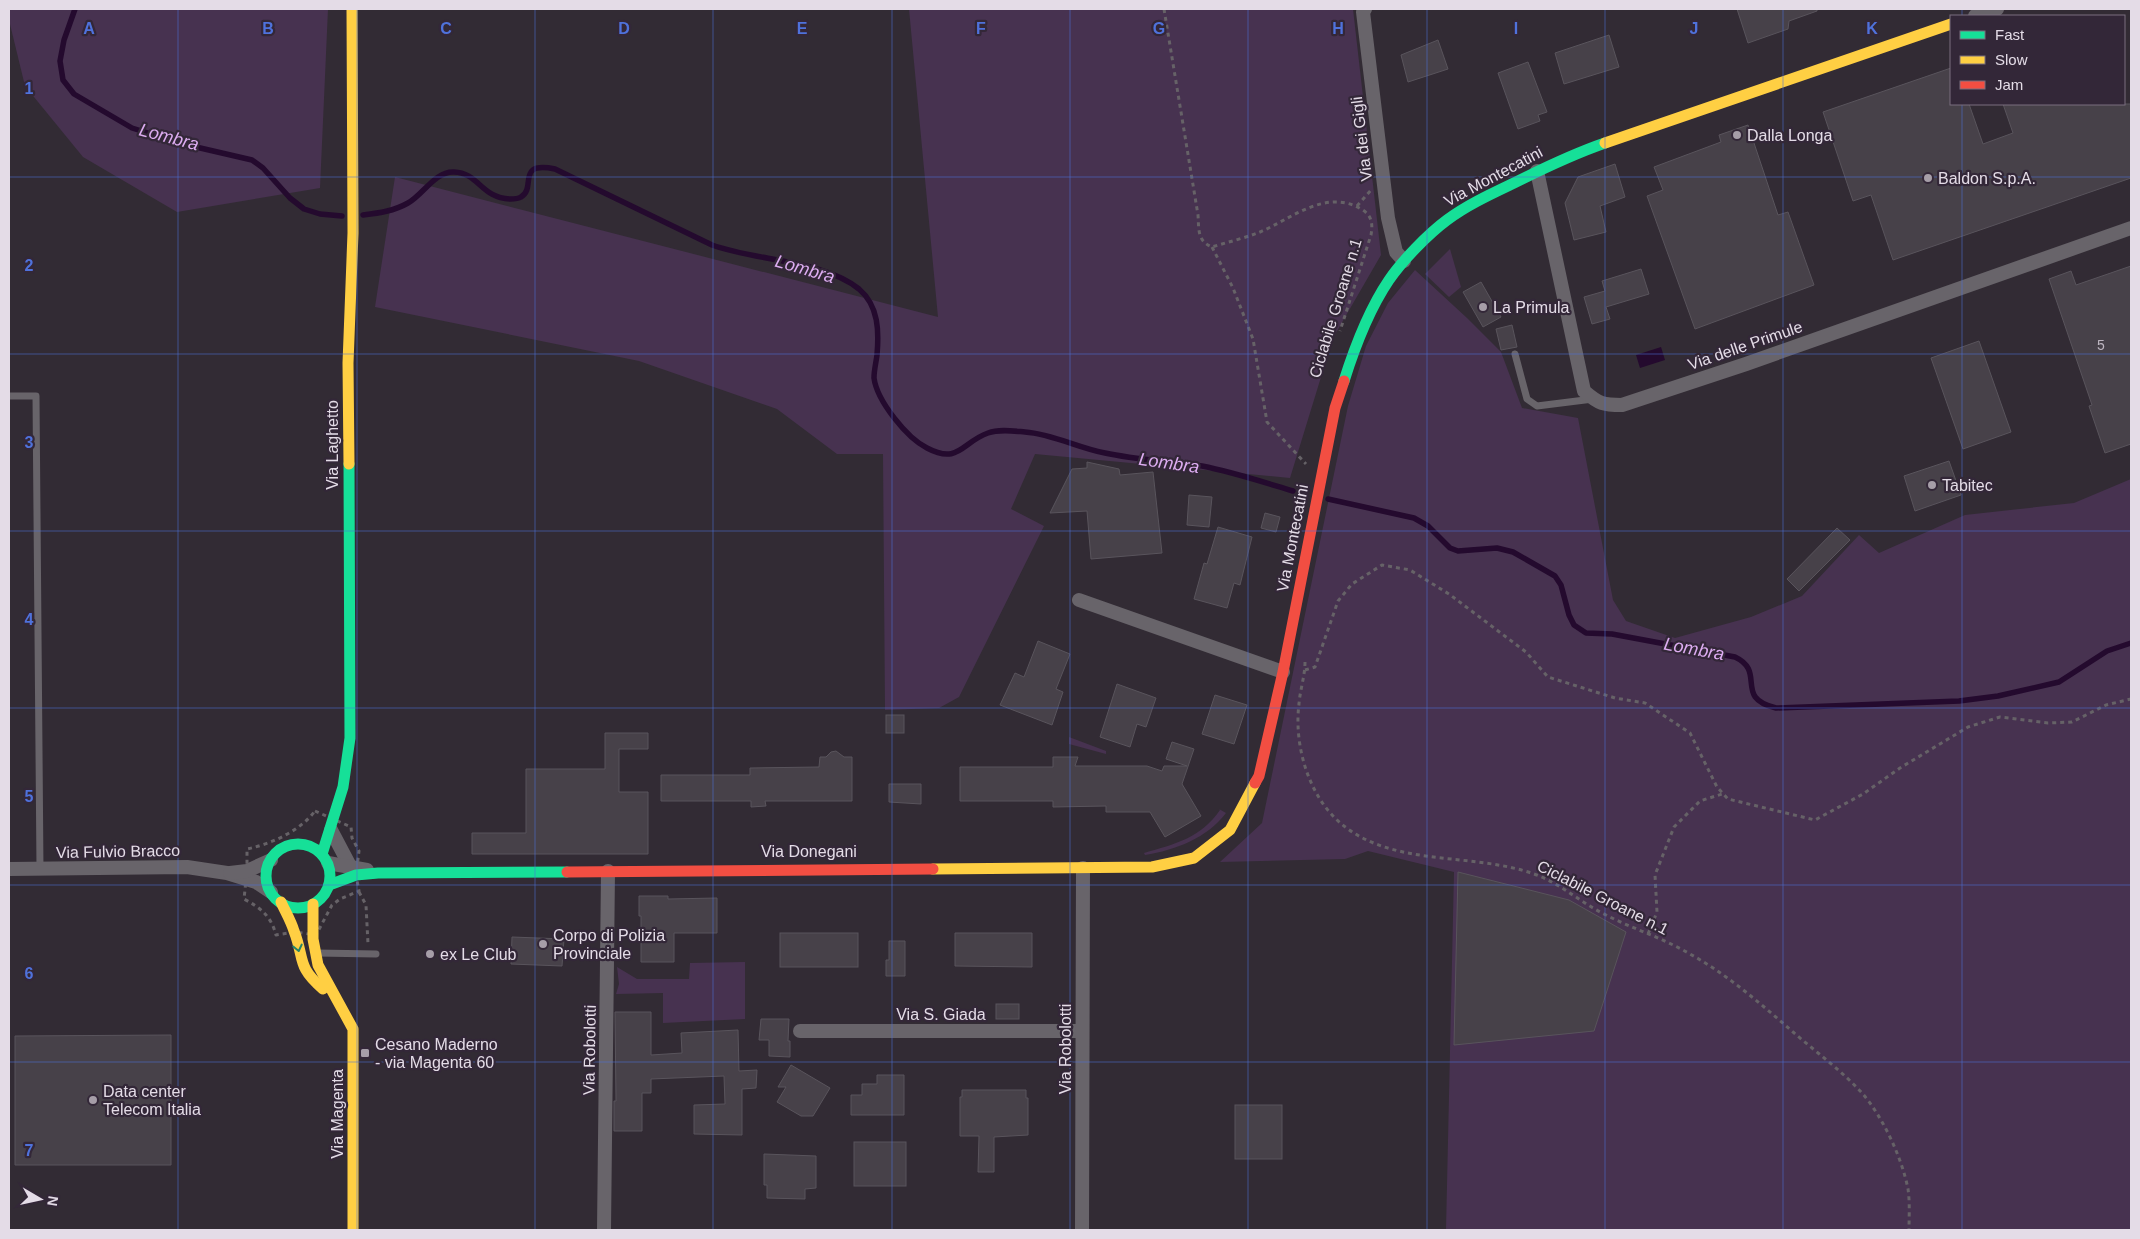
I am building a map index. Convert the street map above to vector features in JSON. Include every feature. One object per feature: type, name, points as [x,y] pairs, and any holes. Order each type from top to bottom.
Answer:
[{"type":"street","name":"Via Laghetto","points":[[324,828],[338,802],[343,787],[350,738],[348,363],[353,233],[352,9]]},
{"type":"street","name":"Via dei Gigli","points":[[1365,9],[1363,12],[1388,218],[1396,252],[1404,261]]},
{"type":"street","points":[[1978,15],[1997,9]]},
{"type":"street","name":"Via Montecatini","points":[[1230,830],[1259,776],[1288,648],[1335,408],[1354,349],[1373,307],[1388,280],[1404,261],[1447,220],[1485,197],[1574,154],[1950,24]]},
{"type":"street","points":[[1537,171],[1584,391],[1593,399]]},
{"type":"street","name":"Via delle Primule","points":[[1593,399],[1599,404],[1622,405],[1755,361],[2131,228]]},
{"type":"street","points":[[1079,600],[1283,672]]},
{"type":"street","points":[[324,828],[325,859],[330,874],[329,885],[324,895],[313,904],[294,908],[276,897],[266,877],[271,860],[280,850],[290,845],[312,846],[325,859]]},
{"type":"street","points":[[324,828],[350,866]]},
{"type":"street","name":"Via Donegani","points":[[329,885],[356,875],[378,873],[1152,867],[1194,858],[1230,830]]},
{"type":"street","points":[[299,844],[309,836]]},
{"type":"street","name":"Via Donegani","points":[[325,859],[378,873]]},
{"type":"street","name":"Via Fulvio Bracco","points":[[227,873],[247,871],[271,860]]},
{"type":"street","name":"Via Fulvio Bracco","points":[[9,869],[187,867],[227,873],[256,882],[276,897]]},
{"type":"street","name":"Via Robolotti","points":[[1082,1230],[1083,868]]},
{"type":"street","name":"Via Robolotti","points":[[604,1230],[608,871]]},
{"type":"street","name":"Via Magenta","points":[[276,897],[293,928],[301,960],[309,977],[338,1002]]},
{"type":"street","name":"Via Magenta","points":[[313,904],[311,934],[314,953],[322,974],[350,1022],[354,1043],[353,1230]]},
{"type":"street","name":"Via S. Giada","points":[[800,1031],[1082,1032]]},
{"type":"lane","points":[[1515,354],[1526,399],[1536,406],[1593,399]]},
{"type":"lane","points":[[9,396],[36,396],[40,869]]},
{"type":"lane","points":[[314,953],[376,954]]},
{"type":"path","points":[[1164,9],[1198,215],[1199,238],[1204,244],[1212,247],[1233,288],[1253,339],[1268,422],[1306,464],[1308,456]]},
{"type":"path","name":"Ciclabile Groane n.1","points":[[1212,247],[1260,232],[1290,215],[1324,204],[1344,202],[1364,210],[1372,221],[1371,235],[1338,338]]},
{"type":"path","points":[[1288,648],[1300,650],[1304,654],[1305,670],[1315,667],[1338,601],[1352,584],[1382,565],[1410,570],[1449,594],[1526,652],[1548,677],[1615,698],[1646,702],[1690,733],[1722,794],[1728,799],[1815,820],[1863,794],[1900,768],[1968,727],[2000,718],[2048,723],[2072,722],[2106,705],[2131,699]]},
{"type":"path","name":"Ciclabile Groane n.1","points":[[1305,670],[1298,716],[1305,766],[1322,802],[1335,818],[1368,842],[1394,850],[1534,874],[1553,883],[1605,915],[1689,953],[1726,976],[1862,1094],[1884,1127],[1904,1172],[1908,1191],[1909,1230]]},
{"type":"path","points":[[1648,934],[1657,912],[1655,876],[1674,826],[1700,801],[1722,794]]},
{"type":"path","points":[[359,891],[366,905],[368,955]]},
{"type":"shaded area","points":[[9,9],[328,9],[320,188],[177,212],[83,157],[25,86],[9,20]]},
{"type":"shaded area","points":[[909,9],[1353,9],[1381,255],[1333,338],[1290,478],[1035,454],[1011,509],[1044,526],[959,697],[939,708],[885,710],[883,454],[837,454],[777,409],[639,361],[375,307],[395,177],[938,317]]},
{"type":"shaded area","points":[[1450,249],[1461,287],[1449,297],[1425,274]]},
{"type":"shaded area","points":[[1415,270],[1501,352],[1522,408],[1578,418],[1613,600],[1626,621],[1675,638],[1751,617],[1802,596],[1859,535],[1879,553],[1965,515],[2074,503],[2131,479],[2131,1230],[1446,1230],[1454,872],[1368,851],[1345,859],[1220,862],[1262,823],[1348,406],[1366,346],[1388,303]]},
{"type":"shaded area","points":[[1661,347],[1665,360],[1640,368],[1636,355]]},
{"type":"shaded area","points":[[1069,737],[1106,751],[1106,754],[1069,744]]},
{"type":"shaded area","points":[[1219,809],[1226,813],[1200,836],[1168,850],[1145,855],[1144,853],[1177,843],[1196,834],[1213,820]]},
{"type":"shaded area","points":[[745,962],[745,1019],[663,1023],[663,993],[616,994],[619,984],[617,967],[637,979],[689,979],[690,963]]},
{"type":"building","points":[[1737,9],[1817,9],[1817,11],[1789,21],[1788,29],[1748,43]]},
{"type":"building","points":[[1609,35],[1619,67],[1564,84],[1555,53]]},
{"type":"building","points":[[1438,40],[1448,69],[1408,82],[1401,55]]},
{"type":"building","points":[[1528,62],[1547,112],[1538,115],[1540,121],[1518,129],[1498,73]]},
{"type":"building","name":"Baldon S.p.A.","points":[[1950,68],[1950,105],[1969,105],[1983,144],[2013,133],[2003,105],[2131,104],[2131,178],[1893,260],[1871,195],[1853,201],[1823,112]]},
{"type":"building","points":[[1748,125],[1778,215],[1788,212],[1814,285],[1695,329],[1647,196],[1663,190],[1654,167],[1721,142],[1719,135]]},
{"type":"building","points":[[1615,164],[1625,197],[1600,206],[1606,232],[1574,240],[1565,203],[1578,177]]},
{"type":"building","points":[[2131,266],[2131,444],[2105,453],[2089,406],[2092,405],[2049,279],[2071,271],[2076,285]]},
{"type":"building","points":[[1641,269],[1649,294],[1606,307],[1610,319],[1592,324],[1584,297],[1605,291],[1602,281]]},
{"type":"building","points":[[1481,282],[1501,317],[1483,327],[1463,292]]},
{"type":"building","points":[[1512,325],[1517,347],[1501,350],[1496,329]]},
{"type":"building","points":[[1979,341],[2011,432],[1963,449],[1931,358]]},
{"type":"building","name":"Tabitec","points":[[1949,461],[1961,495],[1915,511],[1904,476]]},
{"type":"building","points":[[1087,462],[1119,469],[1120,475],[1153,472],[1162,553],[1091,559],[1087,511],[1050,513],[1072,469],[1087,468]]},
{"type":"building","points":[[1189,495],[1212,497],[1209,527],[1187,525]]},
{"type":"building","points":[[1265,513],[1280,517],[1276,532],[1261,528]]},
{"type":"building","points":[[1218,527],[1252,537],[1240,585],[1234,583],[1227,608],[1194,599],[1204,563],[1207,564]]},
{"type":"building","points":[[1837,528],[1850,540],[1799,591],[1787,579]]},
{"type":"building","points":[[1038,641],[1070,654],[1056,689],[1063,692],[1052,725],[1000,705],[1015,673],[1024,677]]},
{"type":"building","points":[[1117,684],[1156,698],[1146,727],[1137,724],[1130,747],[1100,737]]},
{"type":"building","points":[[1215,695],[1247,705],[1234,744],[1202,734]]},
{"type":"building","points":[[886,715],[904,715],[904,733],[886,733]]},
{"type":"building","points":[[605,733],[648,733],[648,749],[619,749],[619,792],[648,792],[648,854],[472,854],[472,833],[526,833],[526,769],[605,769]]},
{"type":"building","points":[[1172,742],[1194,749],[1182,784],[1201,816],[1165,837],[1150,812],[1106,812],[1106,806],[1053,807],[1053,801],[960,801],[960,767],[1053,767],[1053,757],[1078,757],[1075,766],[1147,766],[1162,771],[1164,766],[1187,766],[1166,759]]},
{"type":"building","points":[[836,751],[844,757],[852,757],[852,801],[765,801],[766,806],[751,807],[751,801],[661,801],[661,775],[750,775],[750,768],[819,767],[820,757],[826,757],[831,752]]},
{"type":"building","points":[[889,784],[921,784],[921,804],[889,802]]},
{"type":"building","points":[[1458,872],[1569,900],[1626,932],[1594,1031],[1454,1045]]},
{"type":"building","points":[[639,896],[668,896],[668,899],[717,898],[717,933],[674,933],[674,962],[641,962]]},
{"type":"building","points":[[780,933],[858,933],[858,967],[780,967]]},
{"type":"building","points":[[955,933],[1032,933],[1032,967],[955,966]]},
{"type":"building","points":[[512,937],[564,939],[562,966],[511,964]]},
{"type":"building","points":[[889,941],[905,941],[905,976],[886,976],[886,960],[889,960]]},
{"type":"building","points":[[996,1004],[1019,1004],[1019,1019],[996,1019]]},
{"type":"building","points":[[615,1012],[651,1012],[651,1055],[682,1053],[681,1033],[738,1030],[739,1071],[757,1070],[756,1088],[742,1089],[742,1135],[694,1134],[694,1105],[725,1104],[724,1076],[651,1079],[651,1093],[642,1093],[642,1131],[614,1131],[614,1101],[616,1101]]},
{"type":"building","points":[[761,1019],[789,1019],[788,1041],[790,1041],[790,1057],[769,1056],[769,1040],[759,1040]]},
{"type":"building","name":"Data center Telecom Italia","points":[[171,1035],[171,1165],[15,1165],[15,1036]]},
{"type":"building","points":[[791,1065],[830,1088],[813,1116],[801,1116],[777,1102],[786,1087],[778,1087]]},
{"type":"building","points":[[877,1075],[904,1075],[904,1115],[851,1115],[851,1095],[862,1095],[862,1084],[877,1084]]},
{"type":"building","points":[[962,1090],[1026,1090],[1026,1098],[1028,1098],[1028,1135],[994,1137],[994,1172],[978,1172],[979,1136],[960,1136],[960,1097],[962,1097]]},
{"type":"building","points":[[1235,1105],[1282,1105],[1282,1159],[1235,1159]]},
{"type":"building","points":[[854,1142],[906,1142],[906,1186],[854,1186]]},
{"type":"building","points":[[764,1154],[816,1156],[816,1188],[805,1189],[805,1199],[767,1198],[767,1185],[764,1185]]},
{"type":"waterway","name":"Lombra","points":[[75,9],[64,40],[60,61],[63,80],[74,94],[132,128],[183,144],[252,160],[263,168],[290,198],[304,209],[320,214],[342,216]]},
{"type":"waterway","name":"Lombra","points":[[363,215],[403,206],[414,199],[435,179],[447,173],[462,173],[500,198],[513,199],[520,198],[525,193],[531,172],[535,169],[555,169],[712,245],[748,255],[788,262],[827,272],[844,279],[859,289],[871,303],[876,320],[878,346],[874,378],[876,387],[887,408],[902,428],[919,443],[938,453],[954,453],[979,437],[992,432],[1035,433],[1095,451],[1214,468],[1293,491]]},
{"type":"waterway","name":"Lombra","points":[[1328,499],[1414,518],[1428,526],[1450,548],[1458,551],[1497,548],[1513,552],[1555,576],[1561,585],[1569,615],[1574,625],[1586,633],[1612,634],[1735,657],[1744,663],[1749,670],[1756,698],[1763,704],[1776,708],[1959,701],[1998,696],[2059,682],[2107,651],[2131,643]]},
{"type":"traffic: fast","points":[[1344,381],[1363,329],[1381,292],[1401,265],[1432,233],[1455,215],[1479,200],[1559,162],[1605,143]]},
{"type":"traffic: fast","points":[[322,854],[343,787],[350,738],[349,464]]},
{"type":"traffic: fast","points":[[298,844],[316,850],[324,858],[330,876],[324,894],[316,902],[298,908],[280,902],[272,894],[266,876],[272,858],[280,850],[298,844]]},
{"type":"traffic: fast","points":[[329,885],[356,875],[378,873],[567,872]]},
{"type":"traffic: slow","points":[[349,464],[348,363],[353,233],[352,9]]},
{"type":"traffic: slow","points":[[1605,143],[1950,24]]},
{"type":"traffic: slow","points":[[933,869],[1152,867],[1194,858],[1230,830],[1255,783]]},
{"type":"traffic: slow","points":[[281,902],[293,927],[302,962],[314,981],[323,989]]},
{"type":"traffic: slow","points":[[313,904],[313,939],[318,965],[353,1029],[353,1230]]},
{"type":"traffic: jam","points":[[1255,783],[1259,776],[1283,672],[1335,408],[1344,381]]},
{"type":"traffic: jam","points":[[567,872],[933,869]]},
{"type":"place","name":"Dalla Longa","points":[[1737,135]]},
{"type":"place","name":"Baldon S.p.A.","points":[[1928,178]]},
{"type":"place","name":"La Primula","points":[[1483,307]]},
{"type":"place","name":"Tabitec","points":[[1932,485]]},
{"type":"place","name":"Corpo di Polizia Provinciale","points":[[543,944]]},
{"type":"place","name":"ex Le Club","points":[[430,954]]},
{"type":"place","name":"Cesano Maderno - via Magenta 60","points":[[365,1053]]},
{"type":"place","name":"Data center Telecom Italia","points":[[93,1100]]}]
